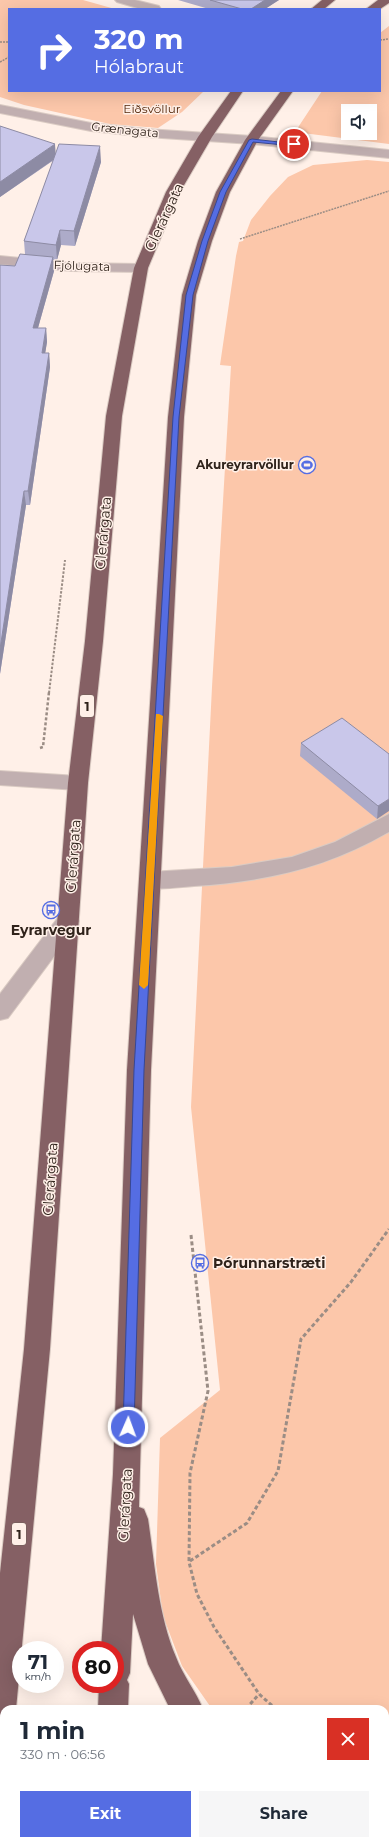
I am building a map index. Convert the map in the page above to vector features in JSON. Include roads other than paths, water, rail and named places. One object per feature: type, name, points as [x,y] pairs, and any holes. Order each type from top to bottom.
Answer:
[{"type":"highway","points":[[318,8],[329,0]]},
{"type":"highway","points":[[374,8],[386,0]]},
{"type":"highway","name":"Glerárgata","points":[[1,1705],[38,1349],[78,783],[94,641],[114,416],[141,268],[173,192],[205,137],[236,92]]},
{"type":"highway","name":"Glerárgata","points":[[117,1641],[127,1474],[139,1070],[176,417],[190,295],[205,241],[223,192],[252,140],[286,92]]},
{"type":"highway","points":[[127,1474],[149,1625],[163,1668],[186,1705]]},
{"type":"highway","points":[[113,1705],[114,1693]]},
{"type":"street","points":[[121,0],[151,8]]},
{"type":"street","name":"Grænagata","points":[[0,109],[91,127],[147,133],[252,140],[389,154]]},
{"type":"street","name":"Fjólugata","points":[[0,260],[70,266],[141,268]]},
{"type":"street","points":[[0,778],[78,783]]},
{"type":"street","points":[[150,880],[251,874],[283,868],[312,860],[341,848],[389,822]]},
{"type":"street","points":[[0,1011],[68,921]]},
{"type":"place","name":"Akureyrarvöllur","points":[[307,465]]},
{"type":"place","name":"Eyrarvegur","points":[[51,910]]},
{"type":"place","name":"Þórunnarstræti","points":[[200,1263]]},
{"type":"park label","name":"Eiðsvöllur","points":[[152,109]]}]
